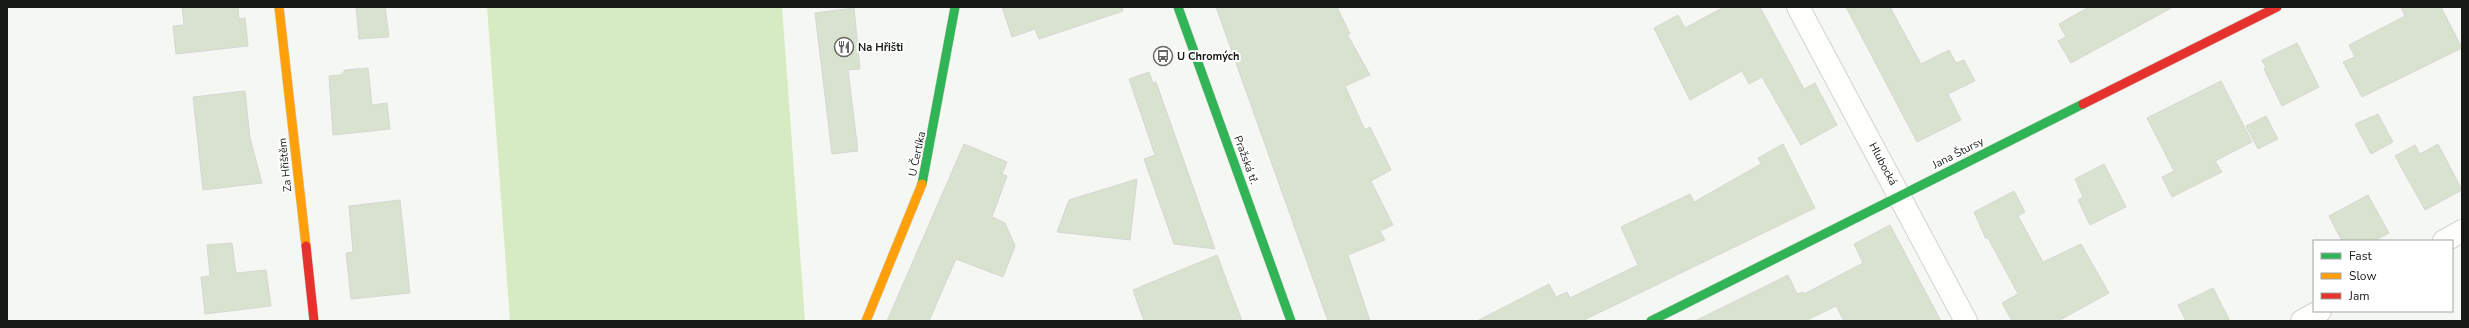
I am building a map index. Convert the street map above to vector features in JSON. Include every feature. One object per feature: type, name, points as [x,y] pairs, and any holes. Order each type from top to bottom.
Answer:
[{"type":"street","name":"Za Hřištěm","points":[[279,7],[314,321]]},
{"type":"street","name":"U Čertíka","points":[[866,321],[925,177],[955,7]]},
{"type":"street","name":"Pražská tř.","points":[[1178,7],[1291,321]]},
{"type":"street","name":"Hlubocká","points":[[1798,7],[1900,195],[1966,321]]},
{"type":"street","name":"Jana Štursy","points":[[1651,321],[2277,7]]},
{"type":"street","points":[[2446,240],[2462,231]]},
{"type":"street","points":[[2302,321],[2318,312]]},
{"type":"green space","points":[[487,7],[782,7],[805,321],[510,321]]},
{"type":"building","points":[[182,7],[238,7],[239,19],[245,18],[248,46],[176,54],[173,26],[184,25]]},
{"type":"building","points":[[356,7],[385,7],[389,37],[359,39]]},
{"type":"building","points":[[1002,7],[1122,7],[1123,11],[1039,39],[1035,29],[1012,37]]},
{"type":"building","points":[[1216,7],[1337,7],[1350,34],[1347,34],[1370,75],[1345,86],[1365,130],[1370,127],[1391,170],[1371,181],[1393,225],[1380,231],[1385,240],[1348,255],[1370,321],[1328,321]]},
{"type":"building","points":[[1724,7],[1760,7],[1804,89],[1815,83],[1837,125],[1801,145],[1762,77],[1749,84],[1742,71],[1690,100],[1654,28],[1678,15],[1685,28]]},
{"type":"building","points":[[1846,7],[1890,7],[1921,64],[1949,50],[1956,63],[1964,60],[1975,81],[1948,94],[1961,120],[1917,142]]},
{"type":"building","points":[[2089,7],[2173,7],[2071,63],[2058,41],[2066,37],[2059,24]]},
{"type":"building","points":[[2401,7],[2441,7],[2462,48],[2362,97],[2343,62],[2355,57],[2349,45],[2405,16]]},
{"type":"building","points":[[854,8],[860,69],[848,70],[858,151],[832,154],[815,13]]},
{"type":"building","points":[[2297,43],[2319,87],[2282,106],[2264,69],[2266,68],[2262,60]]},
{"type":"building","points":[[368,68],[372,105],[387,103],[390,129],[333,135],[329,76],[341,75],[345,70]]},
{"type":"building","points":[[1149,72],[1153,83],[1156,82],[1215,249],[1174,244],[1144,159],[1155,155],[1129,79]]},
{"type":"building","points":[[2221,81],[2252,142],[2215,161],[2222,172],[2172,197],[2162,177],[2174,171],[2147,118]]},
{"type":"building","points":[[245,91],[250,138],[262,183],[203,190],[193,97]]},
{"type":"building","points":[[2378,114],[2393,142],[2371,154],[2355,124]]},
{"type":"building","points":[[2266,116],[2278,139],[2258,149],[2246,126]]},
{"type":"building","points":[[964,144],[1007,162],[1002,174],[1007,176],[992,217],[1005,223],[1015,246],[1003,277],[956,259],[929,321],[887,321]]},
{"type":"building","points":[[1783,144],[1815,208],[1582,321],[1477,321],[1549,284],[1556,297],[1567,292],[1570,298],[1638,265],[1621,227],[1690,194],[1694,202],[1761,164],[1758,158]]},
{"type":"building","points":[[2438,144],[2462,190],[2425,210],[2395,156],[2415,145],[2420,154]]},
{"type":"building","points":[[2104,164],[2126,207],[2090,225],[2078,200],[2083,197],[2075,179]]},
{"type":"building","points":[[1137,179],[1130,240],[1057,232],[1069,200]]},
{"type":"building","points":[[2014,191],[2025,212],[2018,216],[2043,262],[2081,244],[2109,293],[2058,321],[2012,321],[2002,303],[2018,294],[1988,238],[1986,239],[1974,212]]},
{"type":"building","points":[[2368,195],[2389,233],[2376,240],[2341,240],[2329,216]]},
{"type":"building","points":[[400,200],[410,293],[351,299],[346,253],[353,252],[349,206]]},
{"type":"building","points":[[1890,225],[1941,321],[1844,321],[1836,306],[1805,321],[1695,321],[1788,275],[1797,294],[1803,292],[1804,294],[1863,263],[1854,244]]},
{"type":"building","points":[[232,243],[236,273],[266,270],[271,306],[205,314],[201,277],[210,276],[207,245]]},
{"type":"building","points":[[1217,255],[1242,321],[1144,321],[1133,290]]},
{"type":"building","points":[[2213,288],[2230,321],[2186,321],[2178,305]]},
{"type":"traffic: fast","points":[[922,184],[955,7]]},
{"type":"traffic: fast","points":[[1178,7],[1291,321]]},
{"type":"traffic: fast","points":[[1651,321],[2083,104]]},
{"type":"traffic: slow","points":[[279,7],[306,246]]},
{"type":"traffic: slow","points":[[866,321],[922,184]]},
{"type":"traffic: jam","points":[[2083,104],[2277,7]]},
{"type":"traffic: jam","points":[[306,246],[314,321]]},
{"type":"place","name":"Na Hřišti","points":[[844,47]]},
{"type":"place","name":"U Chromých","points":[[1163,56]]}]
